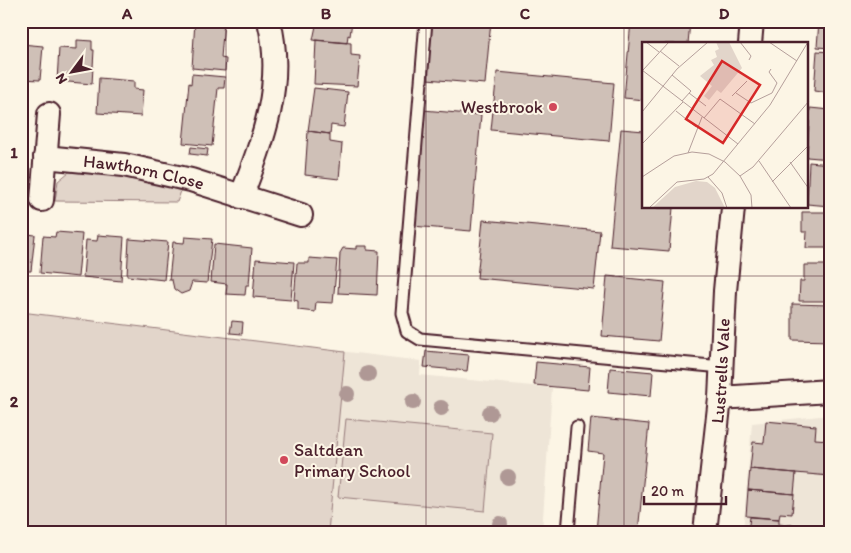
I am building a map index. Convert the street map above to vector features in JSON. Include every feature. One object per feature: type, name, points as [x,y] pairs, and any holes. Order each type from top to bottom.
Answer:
[{"type":"street","points":[[241,197],[266,131],[273,90],[275,68],[269,21]]},
{"type":"street","points":[[750,42],[752,21]]},
{"type":"street","points":[[42,200],[49,114]]},
{"type":"street","name":"Hawthorn Close","points":[[45,157],[124,165],[200,182],[241,197],[301,215]]},
{"type":"street","name":"Lustrells Vale","points":[[705,532],[720,398],[725,292],[733,209]]},
{"type":"street","points":[[720,398],[830,391]]},
{"type":"lane","points":[[426,21],[402,313],[407,331],[420,339],[722,367]]},
{"type":"lane","points":[[568,532],[577,427]]},
{"type":"shaded area","points":[[80,171],[136,178],[181,191],[177,202],[55,201],[58,181],[69,172]]},
{"type":"shaded area","name":"Saltdean Primary School","points":[[21,312],[421,361],[420,375],[552,388],[542,532],[21,532]]},
{"type":"shaded area","name":"Saltdean Primary School","points":[[21,312],[345,352],[328,532],[21,532]]},
{"type":"shaded area","points":[[830,415],[830,532],[743,532],[752,423]]},
{"type":"shaded area","points":[[346,419],[492,433],[485,511],[338,497]]},
{"type":"building","points":[[195,21],[224,21],[221,58],[226,59],[225,71],[192,68]]},
{"type":"building","points":[[317,21],[352,21],[347,43],[313,40]]},
{"type":"building","name":"Westbrook","points":[[432,21],[491,21],[485,84],[427,79]]},
{"type":"building","points":[[631,21],[690,21],[688,42],[642,42],[642,100],[624,98]]},
{"type":"building","points":[[819,21],[830,21],[830,48],[817,47]]},
{"type":"building","points":[[77,40],[92,41],[92,50],[94,50],[92,84],[57,81],[59,48],[77,49]]},
{"type":"building","points":[[316,40],[351,43],[351,55],[360,56],[357,86],[314,84]]},
{"type":"building","points":[[21,44],[43,46],[40,80],[21,79]]},
{"type":"building","points":[[817,51],[830,52],[830,93],[814,91]]},
{"type":"building","name":"Westbrook","points":[[497,72],[614,83],[609,141],[491,130]]},
{"type":"building","points":[[192,74],[225,77],[224,88],[218,88],[212,146],[183,143],[189,83],[191,84]]},
{"type":"building","points":[[99,78],[134,81],[134,89],[143,90],[141,116],[97,113]]},
{"type":"building","points":[[314,88],[348,92],[344,127],[331,125],[330,134],[308,131]]},
{"type":"building","points":[[810,108],[830,110],[830,159],[808,157]]},
{"type":"building","name":"Westbrook","points":[[423,110],[481,115],[471,231],[412,226]]},
{"type":"building","points":[[621,129],[642,131],[642,209],[673,209],[669,251],[610,246]]},
{"type":"building","points":[[308,131],[330,134],[330,142],[342,144],[339,179],[305,175]]},
{"type":"building","points":[[191,147],[208,149],[207,156],[190,154]]},
{"type":"building","points":[[809,162],[830,164],[830,206],[808,204]]},
{"type":"building","points":[[802,212],[830,212],[830,257],[829,248],[806,248],[807,232],[802,232]]},
{"type":"building","points":[[483,220],[600,231],[594,289],[477,278]]},
{"type":"building","points":[[56,232],[82,234],[78,277],[40,273],[43,236],[55,237]]},
{"type":"building","points":[[21,233],[35,235],[31,271],[21,271]]},
{"type":"building","points":[[98,235],[124,237],[121,281],[83,277],[86,240],[97,241]]},
{"type":"building","points":[[185,237],[212,239],[207,283],[192,282],[189,291],[181,294],[174,289],[172,280],[169,280],[173,242],[184,243]]},
{"type":"building","points":[[129,239],[168,242],[164,280],[127,276]]},
{"type":"building","points":[[214,244],[252,248],[249,285],[246,285],[245,295],[226,294],[227,284],[211,282]]},
{"type":"building","points":[[356,246],[367,246],[367,250],[379,251],[377,295],[338,293],[340,253],[343,248],[356,249]]},
{"type":"building","points":[[829,257],[830,301],[799,301],[800,281],[804,281],[804,265],[829,265]]},
{"type":"building","points":[[309,258],[337,260],[333,303],[316,302],[315,312],[298,310],[298,301],[294,300],[297,263],[309,263]]},
{"type":"building","points":[[256,259],[294,262],[291,300],[253,297]]},
{"type":"building","points":[[607,276],[665,282],[659,341],[602,336]]},
{"type":"building","points":[[792,304],[830,305],[830,341],[792,340]]},
{"type":"building","points":[[232,321],[243,322],[242,334],[230,333]]},
{"type":"building","points":[[426,351],[469,355],[467,371],[424,367]]},
{"type":"building","points":[[536,362],[590,367],[588,390],[534,385]]},
{"type":"building","points":[[610,368],[653,372],[651,396],[608,392]]},
{"type":"building","points":[[591,418],[649,424],[638,532],[596,532],[603,453],[588,451]]},
{"type":"building","points":[[766,421],[816,426],[815,439],[830,440],[830,476],[750,469],[753,442],[764,443]]},
{"type":"building","points":[[750,469],[796,473],[794,494],[748,490]]},
{"type":"building","points":[[748,490],[794,494],[792,514],[780,513],[779,519],[746,516]]},
{"type":"building","points":[[750,517],[779,519],[779,523],[830,528],[830,532],[748,532]]},
{"type":"place","name":"Westbrook","points":[[553,107]]},
{"type":"place","name":"Saltdean Primary School","points":[[284,460]]}]
